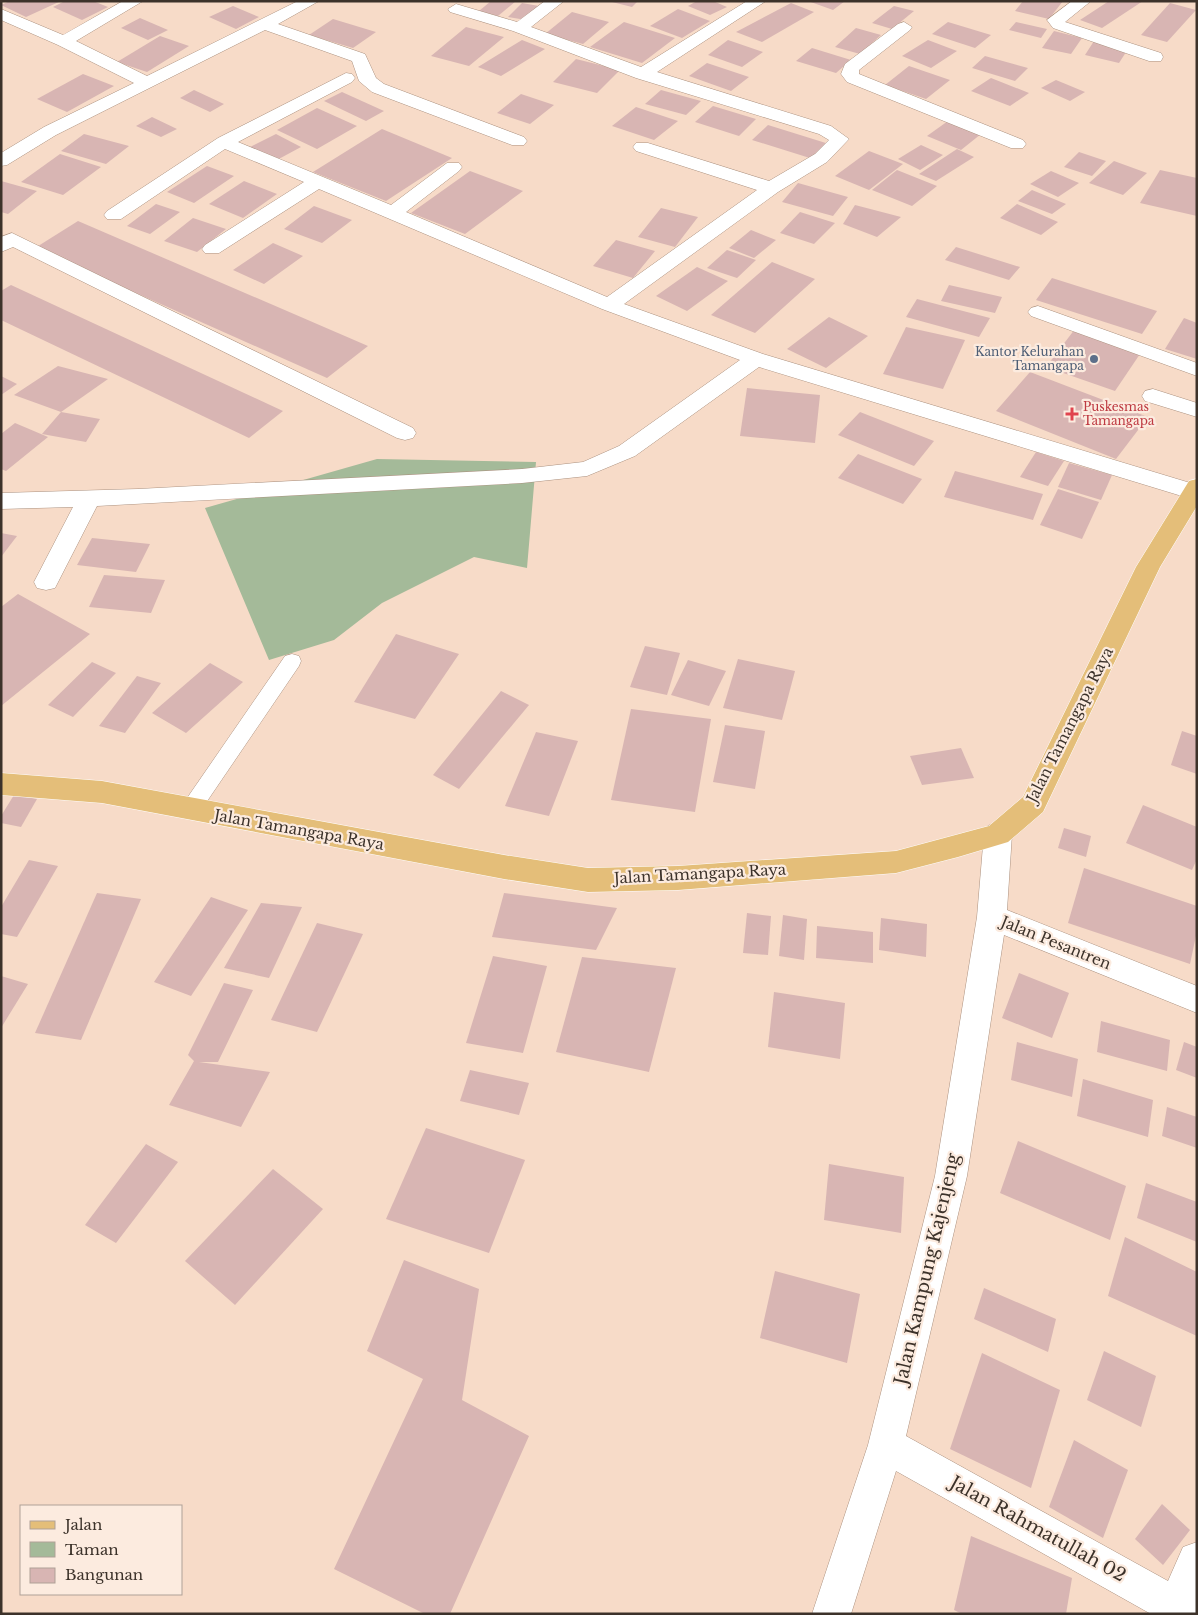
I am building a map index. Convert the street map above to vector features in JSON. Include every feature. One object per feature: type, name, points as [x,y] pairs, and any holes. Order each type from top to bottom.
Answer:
[{"type":"main road","name":"Jalan Tamangapa Raya","points":[[1,784],[102,792],[190,810],[504,867],[588,880],[678,878],[896,862],[998,834],[1033,804],[1148,567],[1195,489]]},
{"type":"street","points":[[64,41],[135,1]]},
{"type":"street","points":[[3,157],[50,131],[311,1]]},
{"type":"street","points":[[519,28],[556,1]]},
{"type":"street","points":[[642,74],[758,1]]},
{"type":"street","points":[[1082,1],[1055,20],[1059,25],[1155,57]]},
{"type":"street","points":[[456,9],[519,28],[642,74],[825,130],[840,139],[821,158],[771,188],[609,305]]},
{"type":"street","points":[[1,14],[64,41],[148,83]]},
{"type":"street","points":[[265,25],[359,58],[368,81],[378,88],[518,141]]},
{"type":"street","points":[[904,27],[850,68],[850,74],[853,78],[1017,144]]},
{"type":"street","points":[[114,215],[224,142],[346,78]]},
{"type":"street","points":[[224,142],[609,305],[756,359],[1195,489]]},
{"type":"street","points":[[642,147],[771,188]]},
{"type":"street","points":[[392,213],[453,167]]},
{"type":"street","points":[[212,249],[317,182]]},
{"type":"street","points":[[1,246],[12,238],[405,433]]},
{"type":"street","points":[[1038,312],[1197,370]]},
{"type":"street","points":[[1,501],[522,476],[587,468],[627,450],[756,359]]},
{"type":"street","points":[[1153,396],[1197,410]]},
{"type":"street","points":[[46,582],[89,498]]},
{"type":"street","name":"Jalan Pesantren","points":[[998,834],[992,917],[1197,1000]]},
{"type":"street","name":"Jalan Kampung Kajenjeng","points":[[831,1614],[886,1445],[950,1176],[992,917]]},
{"type":"street","name":"Jalan Rahmatullah 02","points":[[886,1445],[1184,1610]]},
{"type":"street","points":[[1184,1610],[1197,1561]]},
{"type":"lane","points":[[190,810],[292,661]]},
{"type":"green space","points":[[377,459],[536,462],[527,568],[474,557],[382,603],[334,640],[269,660],[205,508]]},
{"type":"building","points":[[10,1],[61,1],[26,17],[1,5]]},
{"type":"building","points":[[65,1],[93,1],[108,7],[82,20],[53,7]]},
{"type":"building","points":[[491,1],[516,1],[498,16],[479,11]]},
{"type":"building","points":[[608,1],[638,1],[632,7]]},
{"type":"building","points":[[697,1],[713,1],[727,7],[710,15],[688,6]]},
{"type":"building","points":[[808,1],[845,1],[833,10]]},
{"type":"building","points":[[1023,1],[1063,1],[1049,19],[1015,11]]},
{"type":"building","points":[[1109,1],[1143,1],[1102,28],[1080,20]]},
{"type":"building","points":[[522,3],[539,6],[526,20],[508,17]]},
{"type":"building","points":[[791,3],[814,12],[762,42],[736,32]]},
{"type":"building","points":[[1170,3],[1196,10],[1167,42],[1141,35]]},
{"type":"building","points":[[233,6],[259,17],[236,29],[209,17]]},
{"type":"building","points":[[894,6],[914,11],[892,29],[872,23]]},
{"type":"building","points":[[678,9],[710,21],[682,38],[650,26]]},
{"type":"building","points":[[572,12],[609,22],[583,44],[545,34]]},
{"type":"building","points":[[140,18],[168,30],[148,40],[121,28]]},
{"type":"building","points":[[333,19],[376,32],[353,48],[309,35]]},
{"type":"building","points":[[624,22],[675,38],[642,63],[590,47]]},
{"type":"building","points":[[948,22],[991,35],[975,48],[932,34]]},
{"type":"building","points":[[1016,22],[1047,29],[1041,38],[1009,30]]},
{"type":"building","points":[[466,27],[504,37],[469,66],[431,56]]},
{"type":"building","points":[[856,28],[881,35],[860,54],[835,47]]},
{"type":"building","points":[[1054,31],[1082,38],[1071,54],[1042,48]]},
{"type":"building","points":[[160,36],[189,46],[147,72],[117,62]]},
{"type":"building","points":[[522,40],[545,49],[501,76],[478,67]]},
{"type":"building","points":[[728,40],[763,52],[742,67],[708,55]]},
{"type":"building","points":[[928,40],[957,51],[931,68],[902,56]]},
{"type":"building","points":[[1094,41],[1128,49],[1119,63],[1085,55]]},
{"type":"building","points":[[812,48],[851,60],[836,73],[796,61]]},
{"type":"building","points":[[985,56],[1028,68],[1015,81],[972,68]]},
{"type":"building","points":[[576,59],[620,70],[597,93],[553,82]]},
{"type":"building","points":[[707,63],[749,77],[731,91],[689,76]]},
{"type":"building","points":[[909,66],[950,80],[926,99],[885,85]]},
{"type":"building","points":[[83,74],[114,86],[67,112],[37,99]]},
{"type":"building","points":[[991,78],[1029,93],[1010,106],[971,91]]},
{"type":"building","points":[[1056,80],[1085,92],[1070,101],[1041,88]]},
{"type":"building","points":[[194,90],[224,104],[210,112],[180,98]]},
{"type":"building","points":[[661,90],[701,101],[686,115],[645,104]]},
{"type":"building","points":[[342,92],[384,111],[366,121],[324,101]]},
{"type":"building","points":[[521,94],[554,105],[530,124],[497,113]]},
{"type":"building","points":[[713,106],[756,119],[739,136],[695,122]]},
{"type":"building","points":[[636,107],[678,121],[654,140],[612,126]]},
{"type":"building","points":[[317,108],[357,126],[317,149],[277,130]]},
{"type":"building","points":[[152,117],[177,129],[161,137],[136,126]]},
{"type":"building","points":[[948,121],[981,134],[961,150],[927,136]]},
{"type":"building","points":[[768,125],[829,144],[813,159],[752,140]]},
{"type":"building","points":[[382,129],[452,158],[386,201],[313,172]]},
{"type":"building","points":[[84,134],[129,146],[106,164],[61,151]]},
{"type":"building","points":[[276,134],[301,147],[275,161],[250,147]]},
{"type":"building","points":[[921,145],[943,155],[920,170],[898,159]]},
{"type":"building","points":[[957,149],[974,157],[936,181],[919,174]]},
{"type":"building","points":[[869,151],[903,164],[869,190],[835,176]]},
{"type":"building","points":[[1079,152],[1106,161],[1092,176],[1064,167]]},
{"type":"building","points":[[60,154],[101,167],[63,195],[21,182]]},
{"type":"building","points":[[1114,161],[1147,173],[1123,195],[1089,183]]},
{"type":"building","points":[[207,166],[234,176],[194,203],[167,192]]},
{"type":"building","points":[[897,170],[937,186],[912,206],[872,190]]},
{"type":"building","points":[[1160,170],[1197,178],[1197,216],[1140,203]]},
{"type":"building","points":[[470,171],[523,191],[465,234],[411,213]]},
{"type":"building","points":[[1051,171],[1079,183],[1058,197],[1030,184]]},
{"type":"building","points":[[1,181],[37,191],[8,214],[1,212]]},
{"type":"building","points":[[244,181],[277,194],[243,218],[209,204]]},
{"type":"building","points":[[798,183],[848,197],[833,216],[782,202]]},
{"type":"building","points":[[1032,190],[1066,204],[1052,214],[1018,201]]},
{"type":"building","points":[[156,204],[180,212],[150,234],[127,226]]},
{"type":"building","points":[[1017,204],[1058,222],[1041,235],[1000,218]]},
{"type":"building","points":[[855,205],[901,217],[877,237],[843,224]]},
{"type":"building","points":[[314,206],[352,220],[322,243],[284,229]]},
{"type":"building","points":[[661,208],[698,217],[675,247],[638,237]]},
{"type":"building","points":[[800,212],[835,223],[814,244],[780,233]]},
{"type":"building","points":[[193,218],[226,229],[197,252],[164,241]]},
{"type":"building","points":[[78,221],[368,346],[327,378],[35,248]]},
{"type":"building","points":[[751,230],[776,240],[754,258],[729,248]]},
{"type":"building","points":[[616,240],[655,251],[633,278],[593,266]]},
{"type":"building","points":[[273,243],[303,256],[264,284],[233,270]]},
{"type":"building","points":[[956,247],[1020,267],[1009,280],[945,260]]},
{"type":"building","points":[[727,250],[756,260],[737,278],[707,268]]},
{"type":"building","points":[[772,262],[815,279],[755,333],[711,315]]},
{"type":"building","points":[[697,267],[728,281],[687,311],[656,296]]},
{"type":"building","points":[[1052,278],[1157,311],[1142,334],[1036,300]]},
{"type":"building","points":[[11,285],[283,411],[249,438],[1,320],[1,291]]},
{"type":"building","points":[[949,285],[1002,297],[995,313],[941,301]]},
{"type":"building","points":[[917,299],[990,318],[979,337],[906,317]]},
{"type":"building","points":[[829,317],[868,336],[826,368],[787,349]]},
{"type":"building","points":[[1184,318],[1197,323],[1197,359],[1165,349]]},
{"type":"building","points":[[906,327],[965,340],[943,389],[883,374]]},
{"type":"building","name":"Kantor Kelurahan Tamangapa","points":[[1075,329],[1142,351],[1115,391],[1046,367]]},
{"type":"building","points":[[58,366],[108,379],[61,412],[14,395]]},
{"type":"building","name":"Puskesmas Tamangapa","points":[[1030,372],[1148,417],[1116,459],[996,411]]},
{"type":"building","points":[[1,376],[17,384],[1,395]]},
{"type":"building","points":[[747,388],[820,395],[815,443],[740,436]]},
{"type":"building","points":[[61,412],[100,419],[86,442],[42,434]]},
{"type":"building","points":[[860,412],[934,441],[914,466],[838,435]]},
{"type":"building","points":[[15,423],[48,437],[6,471],[1,469],[1,434]]},
{"type":"building","points":[[1036,452],[1064,461],[1048,486],[1020,477]]},
{"type":"building","points":[[858,454],[922,479],[903,504],[838,478]]},
{"type":"building","points":[[1069,463],[1112,475],[1101,500],[1058,487]]},
{"type":"building","points":[[955,471],[1043,494],[1033,520],[944,497]]},
{"type":"building","points":[[1058,489],[1099,502],[1082,539],[1040,525]]},
{"type":"building","points":[[1,533],[17,536],[1,557]]},
{"type":"building","points":[[92,538],[150,544],[136,572],[77,565]]},
{"type":"building","points":[[104,575],[165,580],[151,613],[89,607]]},
{"type":"building","points":[[18,594],[90,634],[1,706],[1,607]]},
{"type":"building","points":[[396,634],[459,654],[415,719],[354,702]]},
{"type":"building","points":[[645,646],[680,653],[667,695],[630,687]]},
{"type":"building","points":[[738,659],[795,671],[782,720],[723,708]]},
{"type":"building","points":[[688,660],[726,671],[709,706],[671,695]]},
{"type":"building","points":[[92,662],[116,673],[73,717],[48,705]]},
{"type":"building","points":[[210,663],[243,682],[186,733],[152,713]]},
{"type":"building","points":[[137,676],[161,683],[125,733],[99,726]]},
{"type":"building","points":[[501,691],[529,705],[459,789],[433,775]]},
{"type":"building","points":[[631,709],[711,719],[695,812],[611,800]]},
{"type":"building","points":[[725,725],[765,731],[755,789],[713,782]]},
{"type":"building","points":[[1182,731],[1197,736],[1197,774],[1171,765]]},
{"type":"building","points":[[536,732],[578,741],[549,816],[505,806]]},
{"type":"building","points":[[961,748],[974,778],[922,785],[910,756]]},
{"type":"building","points":[[14,795],[37,799],[21,827],[1,823],[1,816]]},
{"type":"building","points":[[1143,805],[1197,827],[1197,859],[1192,870],[1126,843]]},
{"type":"building","points":[[1064,828],[1091,836],[1086,857],[1058,848]]},
{"type":"building","points":[[29,860],[58,866],[17,937],[1,934],[1,907]]},
{"type":"building","points":[[1084,868],[1197,906],[1197,931],[1190,964],[1068,923]]},
{"type":"building","points":[[97,893],[141,899],[81,1040],[35,1033]]},
{"type":"building","points":[[504,893],[617,908],[596,950],[492,937]]},
{"type":"building","points":[[211,897],[248,910],[191,996],[154,982]]},
{"type":"building","points":[[261,903],[302,907],[269,978],[224,968]]},
{"type":"building","points":[[747,913],[771,916],[768,955],[743,953]]},
{"type":"building","points":[[783,915],[807,919],[804,960],[779,956]]},
{"type":"building","points":[[881,918],[927,924],[926,957],[879,950]]},
{"type":"building","points":[[317,923],[363,934],[317,1032],[271,1020]]},
{"type":"building","points":[[817,926],[873,932],[873,963],[816,958]]},
{"type":"building","points":[[493,956],[547,966],[523,1053],[466,1043]]},
{"type":"building","points":[[582,957],[676,968],[649,1072],[556,1052]]},
{"type":"building","points":[[1019,973],[1069,993],[1052,1038],[1002,1018]]},
{"type":"building","points":[[1,976],[28,984],[1,1028]]},
{"type":"building","points":[[224,983],[253,990],[218,1062],[199,1062],[270,1072],[241,1127],[169,1105],[194,1061],[188,1055]]},
{"type":"building","points":[[774,992],[845,1003],[840,1059],[768,1047]]},
{"type":"building","points":[[1101,1021],[1170,1040],[1167,1071],[1097,1052]]},
{"type":"building","points":[[1017,1042],[1078,1059],[1072,1097],[1011,1080]]},
{"type":"building","points":[[1184,1042],[1197,1047],[1197,1078],[1176,1070]]},
{"type":"building","points":[[470,1070],[529,1083],[519,1115],[460,1101]]},
{"type":"building","points":[[1083,1079],[1153,1100],[1148,1137],[1077,1116]]},
{"type":"building","points":[[1167,1107],[1197,1117],[1197,1148],[1162,1136]]},
{"type":"building","points":[[426,1128],[525,1160],[489,1253],[386,1219]]},
{"type":"building","points":[[1018,1141],[1126,1186],[1110,1240],[1000,1193]]},
{"type":"building","points":[[146,1144],[178,1162],[116,1243],[85,1225]]},
{"type":"building","points":[[829,1164],[904,1177],[901,1233],[824,1220]]},
{"type":"building","points":[[273,1169],[323,1209],[235,1305],[185,1261]]},
{"type":"building","points":[[1146,1183],[1197,1202],[1197,1242],[1137,1218]]},
{"type":"building","points":[[1125,1237],[1197,1272],[1197,1336],[1108,1296]]},
{"type":"building","points":[[404,1260],[479,1289],[462,1400],[529,1436],[450,1614],[425,1614],[334,1569],[423,1379],[367,1351]]},
{"type":"building","points":[[775,1271],[860,1294],[847,1363],[760,1338]]},
{"type":"building","points":[[984,1288],[1056,1319],[1048,1352],[974,1319]]},
{"type":"building","points":[[1104,1351],[1156,1376],[1141,1427],[1087,1400]]},
{"type":"building","points":[[982,1353],[1060,1390],[1031,1488],[950,1449]]},
{"type":"building","points":[[1074,1440],[1128,1470],[1103,1538],[1049,1507]]},
{"type":"building","points":[[1162,1504],[1190,1530],[1163,1565],[1135,1539]]},
{"type":"building","points":[[971,1536],[1072,1578],[1066,1614],[962,1614],[954,1610]]},
{"type":"place","name":"Kantor Kelurahan Tamangapa","points":[[1094,359]]},
{"type":"place","name":"Puskesmas Tamangapa","points":[[1072,414]]}]
